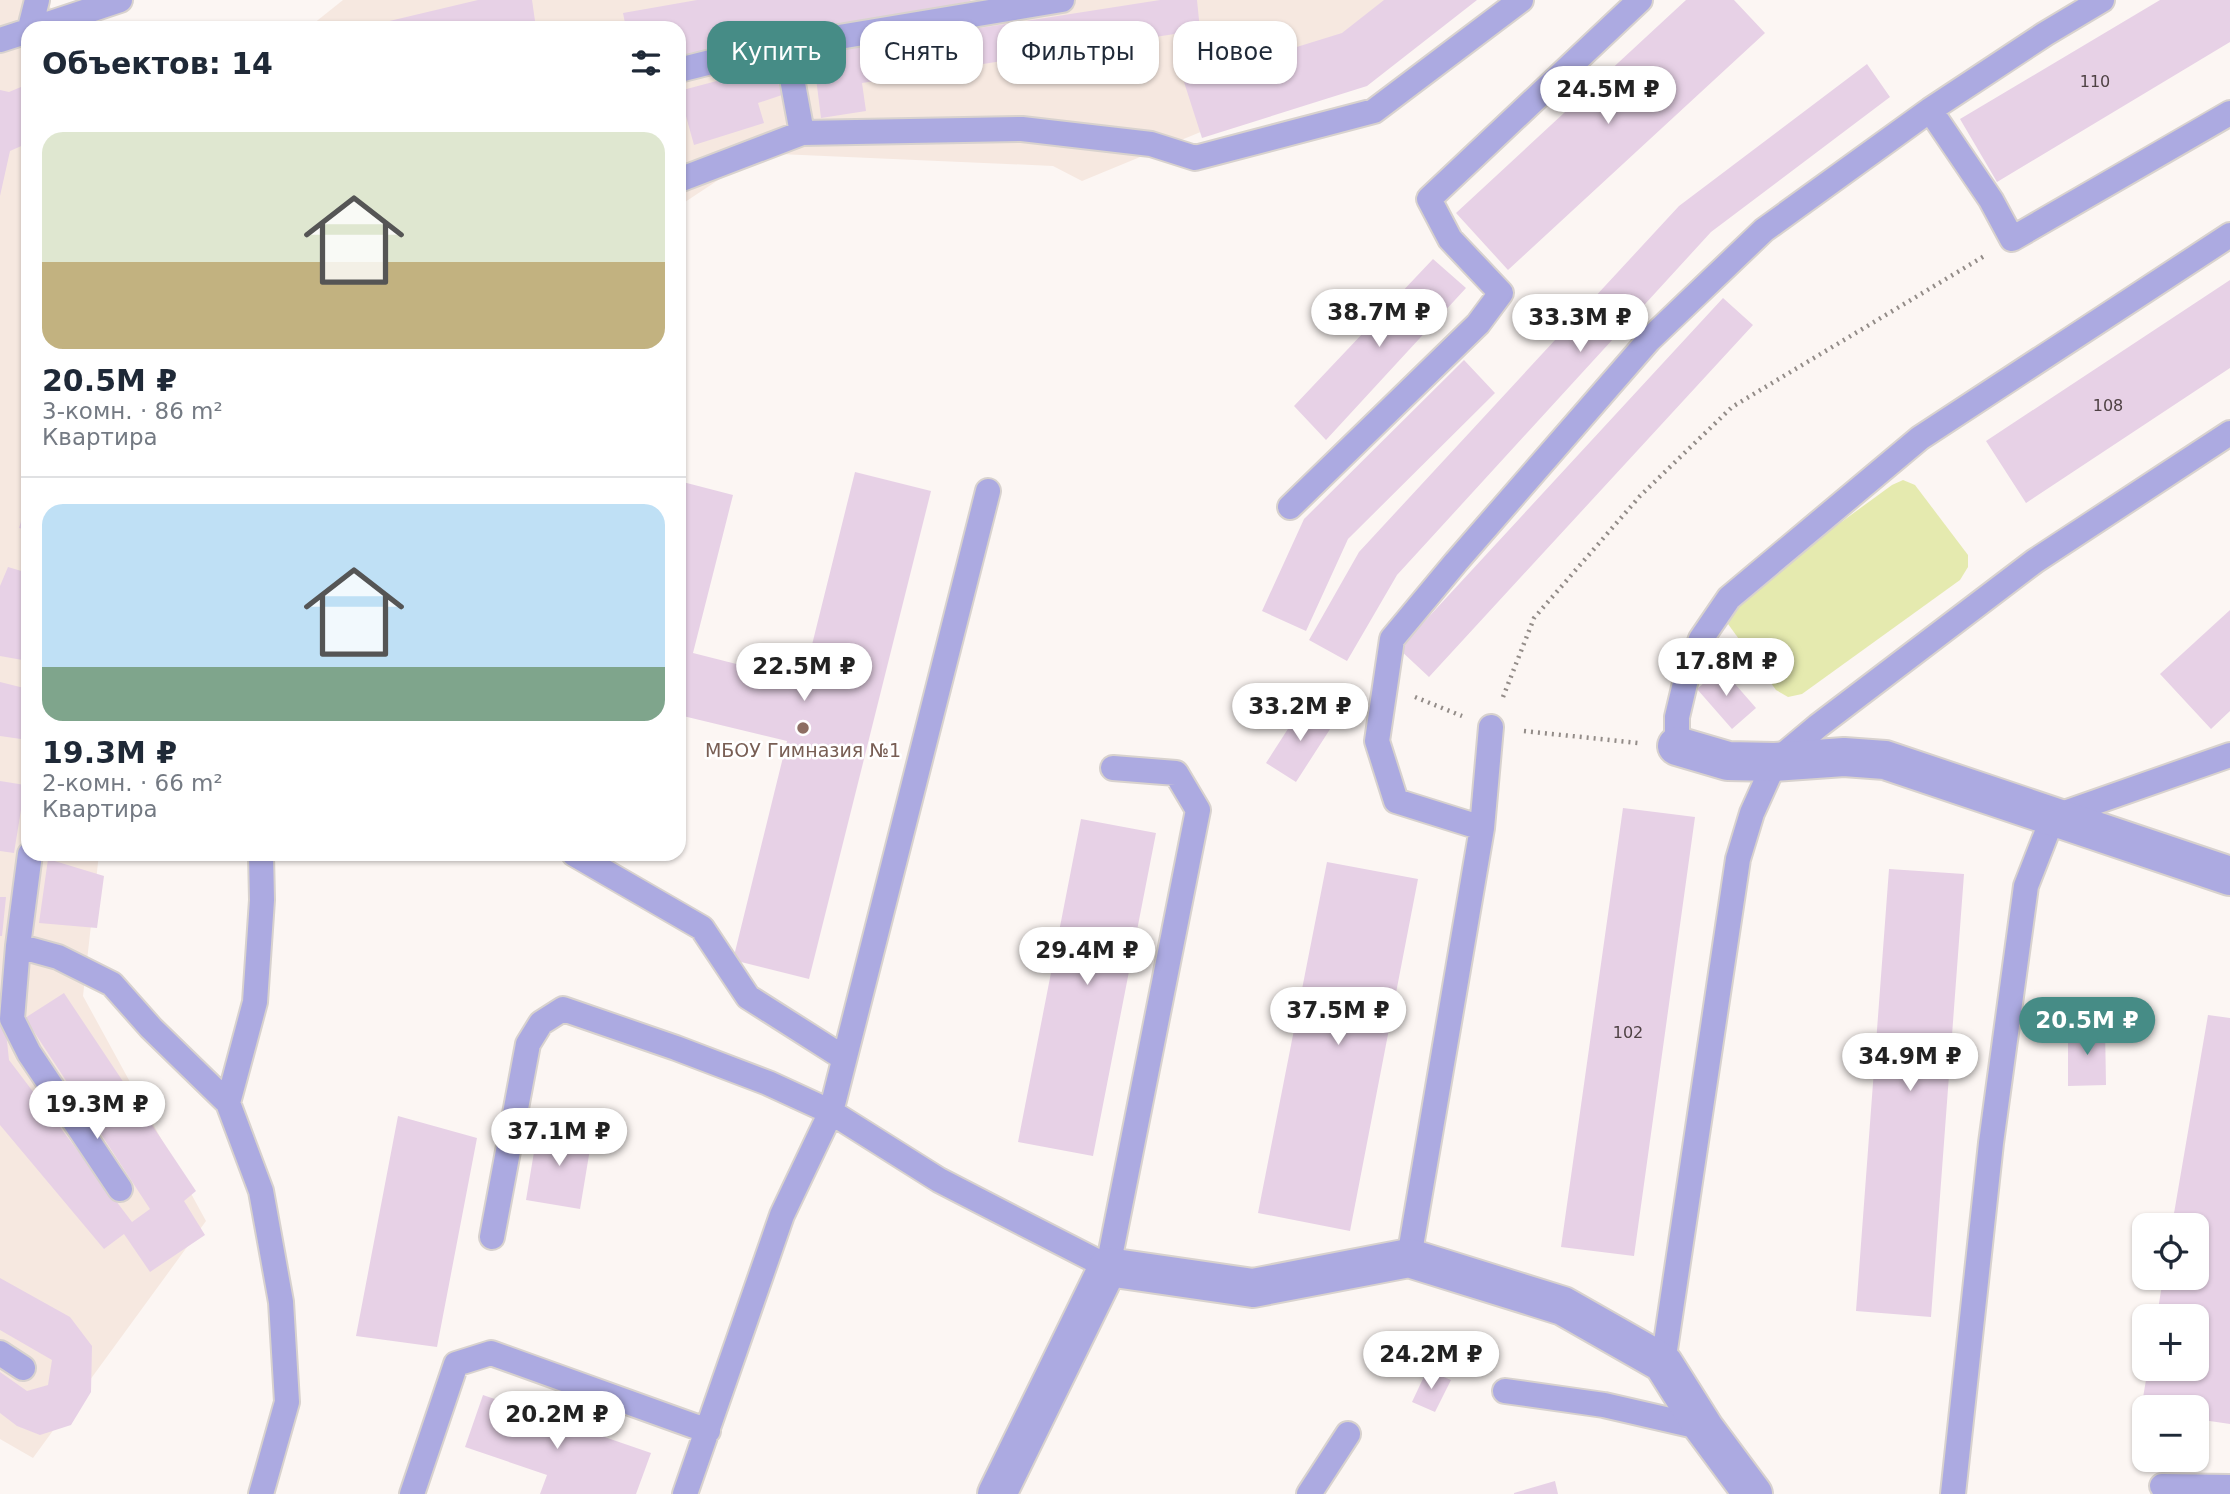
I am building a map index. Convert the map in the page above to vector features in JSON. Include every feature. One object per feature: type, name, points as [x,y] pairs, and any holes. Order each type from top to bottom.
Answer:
[{"type":"street","points":[[1677,747],[1728,761],[1775,762],[1844,757],[1885,760],[2230,876]]},
{"type":"street","points":[[997,1494],[1108,1267],[1253,1288],[1409,1258],[1563,1306],[1663,1363],[1744,1492]]},
{"type":"lane","points":[[31,21],[37,0]]},
{"type":"lane","points":[[57,21],[120,0]]},
{"type":"lane","points":[[846,36],[1062,0]]},
{"type":"lane","points":[[686,177],[802,133],[1022,129],[1152,144],[1195,158],[1374,111],[1521,0]]},
{"type":"lane","points":[[1290,507],[1478,324],[1501,293],[1450,239],[1429,199],[1640,0]]},
{"type":"lane","points":[[1482,828],[1396,801],[1377,741],[1392,639],[1649,340],[1764,230],[1930,110],[2102,0]]},
{"type":"lane","points":[[0,21],[21,28]]},
{"type":"lane","points":[[0,40],[21,33]]},
{"type":"lane","points":[[686,68],[707,63]]},
{"type":"lane","points":[[793,84],[802,133]]},
{"type":"lane","points":[[1930,110],[1991,200],[2012,239],[2230,113]]},
{"type":"lane","points":[[1677,747],[1678,717],[1686,679],[1702,639],[1729,598],[1920,438],[2230,235]]},
{"type":"lane","points":[[1663,1363],[1738,859],[1752,813],[1775,762],[1818,726],[2035,561],[2230,433]]},
{"type":"lane","points":[[685,1494],[782,1215],[831,1112],[988,491]]},
{"type":"lane","points":[[1409,1258],[1482,828],[1491,727]]},
{"type":"lane","points":[[1952,1494],[1991,1143],[2026,886],[2053,817],[2230,755]]},
{"type":"lane","points":[[492,1237],[528,1044],[541,1023],[563,1009],[734,1070],[831,1112],[939,1180],[1108,1267],[1198,810],[1176,773],[1113,768]]},
{"type":"lane","points":[[29,861],[12,1019],[29,1053],[120,1189]]},
{"type":"lane","points":[[228,1103],[255,1002],[262,901],[261,861]]},
{"type":"lane","points":[[586,861],[702,928],[748,997],[844,1058]]},
{"type":"lane","points":[[18,946],[58,957],[112,984],[151,1028],[228,1103],[261,1191],[281,1302],[287,1402],[261,1494]]},
{"type":"lane","points":[[0,1353],[23,1368]]},
{"type":"lane","points":[[412,1494],[456,1364],[491,1353],[708,1431]]},
{"type":"lane","points":[[1505,1391],[1604,1405],[1704,1428]]},
{"type":"lane","points":[[1309,1494],[1348,1434]]},
{"type":"lane","points":[[2162,1486],[2230,1487]]},
{"type":"path","points":[[1491,727],[1534,618],[1640,496],[1732,407],[2012,239]]},
{"type":"path","points":[[1384,684],[1491,727],[1564,737],[1677,747]]},
{"type":"shaded area","points":[[0,0],[37,0],[74,21],[21,21],[21,861],[98,861],[83,996],[206,1221],[33,1458],[0,1439]]},
{"type":"shaded area","points":[[343,0],[1400,0],[1365,64],[1082,181],[1053,166],[759,153],[686,201],[686,21],[317,21]]},
{"type":"green space","points":[[1903,480],[1915,485],[1968,555],[1968,567],[1960,580],[1802,694],[1788,697],[1776,690],[1728,624],[1727,612],[1733,601],[1892,485]]},
{"type":"building","points":[[478,0],[532,0],[535,21],[390,21]]},
{"type":"building","points":[[697,0],[971,1],[846,25],[846,21],[707,21],[707,52],[686,56],[686,21],[625,21],[623,13]]},
{"type":"building","points":[[1160,0],[1197,0],[1199,21],[1173,21],[1173,34],[1159,36],[1159,21],[1025,21]]},
{"type":"building","points":[[1384,0],[1477,0],[1367,86],[1202,138],[1185,84],[1297,84],[1297,47],[1342,33]]},
{"type":"building","points":[[1686,0],[1734,0],[1765,33],[1508,270],[1456,213]]},
{"type":"building","points":[[2160,0],[2230,0],[2230,42],[1997,182],[1960,119]]},
{"type":"building","points":[[997,25],[997,62],[983,64],[983,28]]},
{"type":"building","points":[[860,47],[860,84],[866,111],[821,118],[817,84],[846,84],[846,49]]},
{"type":"building","points":[[1867,64],[1890,97],[1711,232],[1397,575],[1347,661],[1309,640],[1359,552],[1679,206]]},
{"type":"building","points":[[707,84],[779,84],[782,95],[758,103],[764,123],[694,145],[686,116],[686,89]]},
{"type":"building","points":[[21,87],[21,146],[10,151],[0,196],[0,90],[9,92]]},
{"type":"building","points":[[1433,259],[1466,288],[1326,440],[1294,406]]},
{"type":"building","points":[[2230,280],[2230,368],[2026,503],[1986,441]]},
{"type":"building","points":[[1723,298],[1753,325],[1429,677],[1399,649]]},
{"type":"building","points":[[1464,360],[1495,393],[1348,539],[1306,631],[1262,611],[1304,519]]},
{"type":"building","name":"МБОУ Гимназия №1","points":[[855,472],[931,491],[809,979],[733,960],[787,741],[686,717],[686,483],[733,495],[693,653],[803,681]]},
{"type":"building","points":[[8,567],[21,571],[21,660],[0,656],[0,586]]},
{"type":"building","points":[[2230,610],[2230,711],[2211,729],[2160,674]]},
{"type":"building","points":[[1721,668],[1756,708],[1732,729],[1697,689]]},
{"type":"building","points":[[0,682],[21,687],[21,739],[0,736]]},
{"type":"building","points":[[1304,704],[1334,723],[1296,782],[1266,763]]},
{"type":"building","points":[[0,781],[21,784],[21,810],[14,853],[0,851]]},
{"type":"building","points":[[1623,808],[1695,817],[1634,1256],[1561,1247]]},
{"type":"building","points":[[1081,819],[1156,833],[1093,1156],[1018,1142]]},
{"type":"building","points":[[48,861],[104,876],[97,928],[39,923]]},
{"type":"building","points":[[1327,862],[1418,879],[1350,1231],[1258,1213]]},
{"type":"building","points":[[1889,869],[1964,874],[1931,1317],[1856,1311]]},
{"type":"building","points":[[0,897],[6,897],[2,936],[0,936]]},
{"type":"building","points":[[64,993],[196,1191],[184,1201],[205,1235],[150,1272],[124,1234],[104,1249],[0,1125],[2,994],[9,1060],[132,1222],[150,1209],[25,1018]]},
{"type":"building","points":[[2208,1015],[2230,1018],[2230,1424],[2209,1421],[2209,1395],[2143,1395],[2146,1381],[2209,1381],[2209,1304],[2159,1304],[2161,1290],[2209,1290],[2209,1213],[2174,1213]]},
{"type":"building","points":[[2105,1027],[2106,1085],[2068,1086],[2068,1028]]},
{"type":"building","points":[[398,1116],[477,1138],[437,1347],[356,1336]]},
{"type":"building","points":[[538,1128],[592,1137],[580,1209],[526,1200]]},
{"type":"building","points":[[0,1278],[70,1317],[92,1346],[91,1392],[71,1425],[40,1435],[17,1426],[0,1413],[0,1372],[27,1391],[48,1385],[52,1360],[0,1330]]},
{"type":"building","points":[[1427,1370],[1451,1380],[1435,1412],[1412,1402]]},
{"type":"building","points":[[483,1395],[651,1453],[636,1494],[540,1494],[547,1475],[465,1447]]},
{"type":"building","points":[[1555,1481],[1558,1494],[1514,1494],[1514,1493]]},
{"type":"place","name":"МБОУ Гимназия №1","points":[[803,728]]}]
